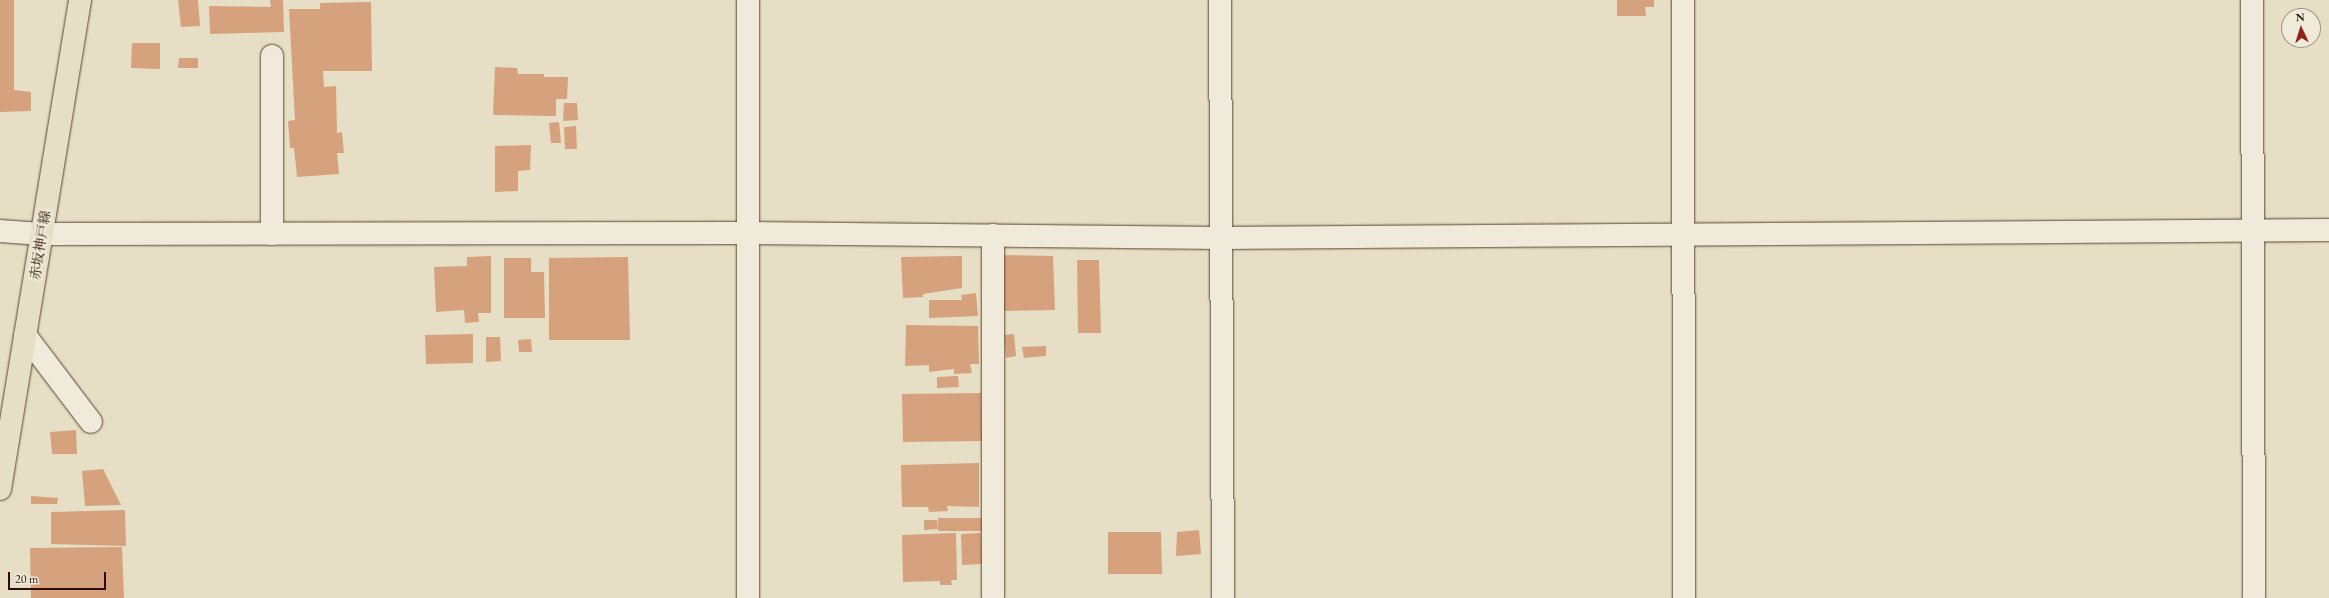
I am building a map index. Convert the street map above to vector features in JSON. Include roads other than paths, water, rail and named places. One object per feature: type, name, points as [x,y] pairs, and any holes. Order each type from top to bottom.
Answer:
[{"type":"main road","name":"赤坂神戸線","points":[[0,489],[80,0]]},
{"type":"street","points":[[748,0],[750,233],[748,598]]},
{"type":"street","points":[[1220,0],[1223,598]]},
{"type":"street","points":[[1683,0],[1684,598]]},
{"type":"street","points":[[2252,0],[2251,231],[2254,598]]},
{"type":"street","points":[[272,56],[272,234]]},
{"type":"street","points":[[0,231],[41,234],[750,233],[1220,238],[2329,230]]},
{"type":"street","points":[[992,596],[993,235]]},
{"type":"street","points":[[25,334],[91,422]]}]
